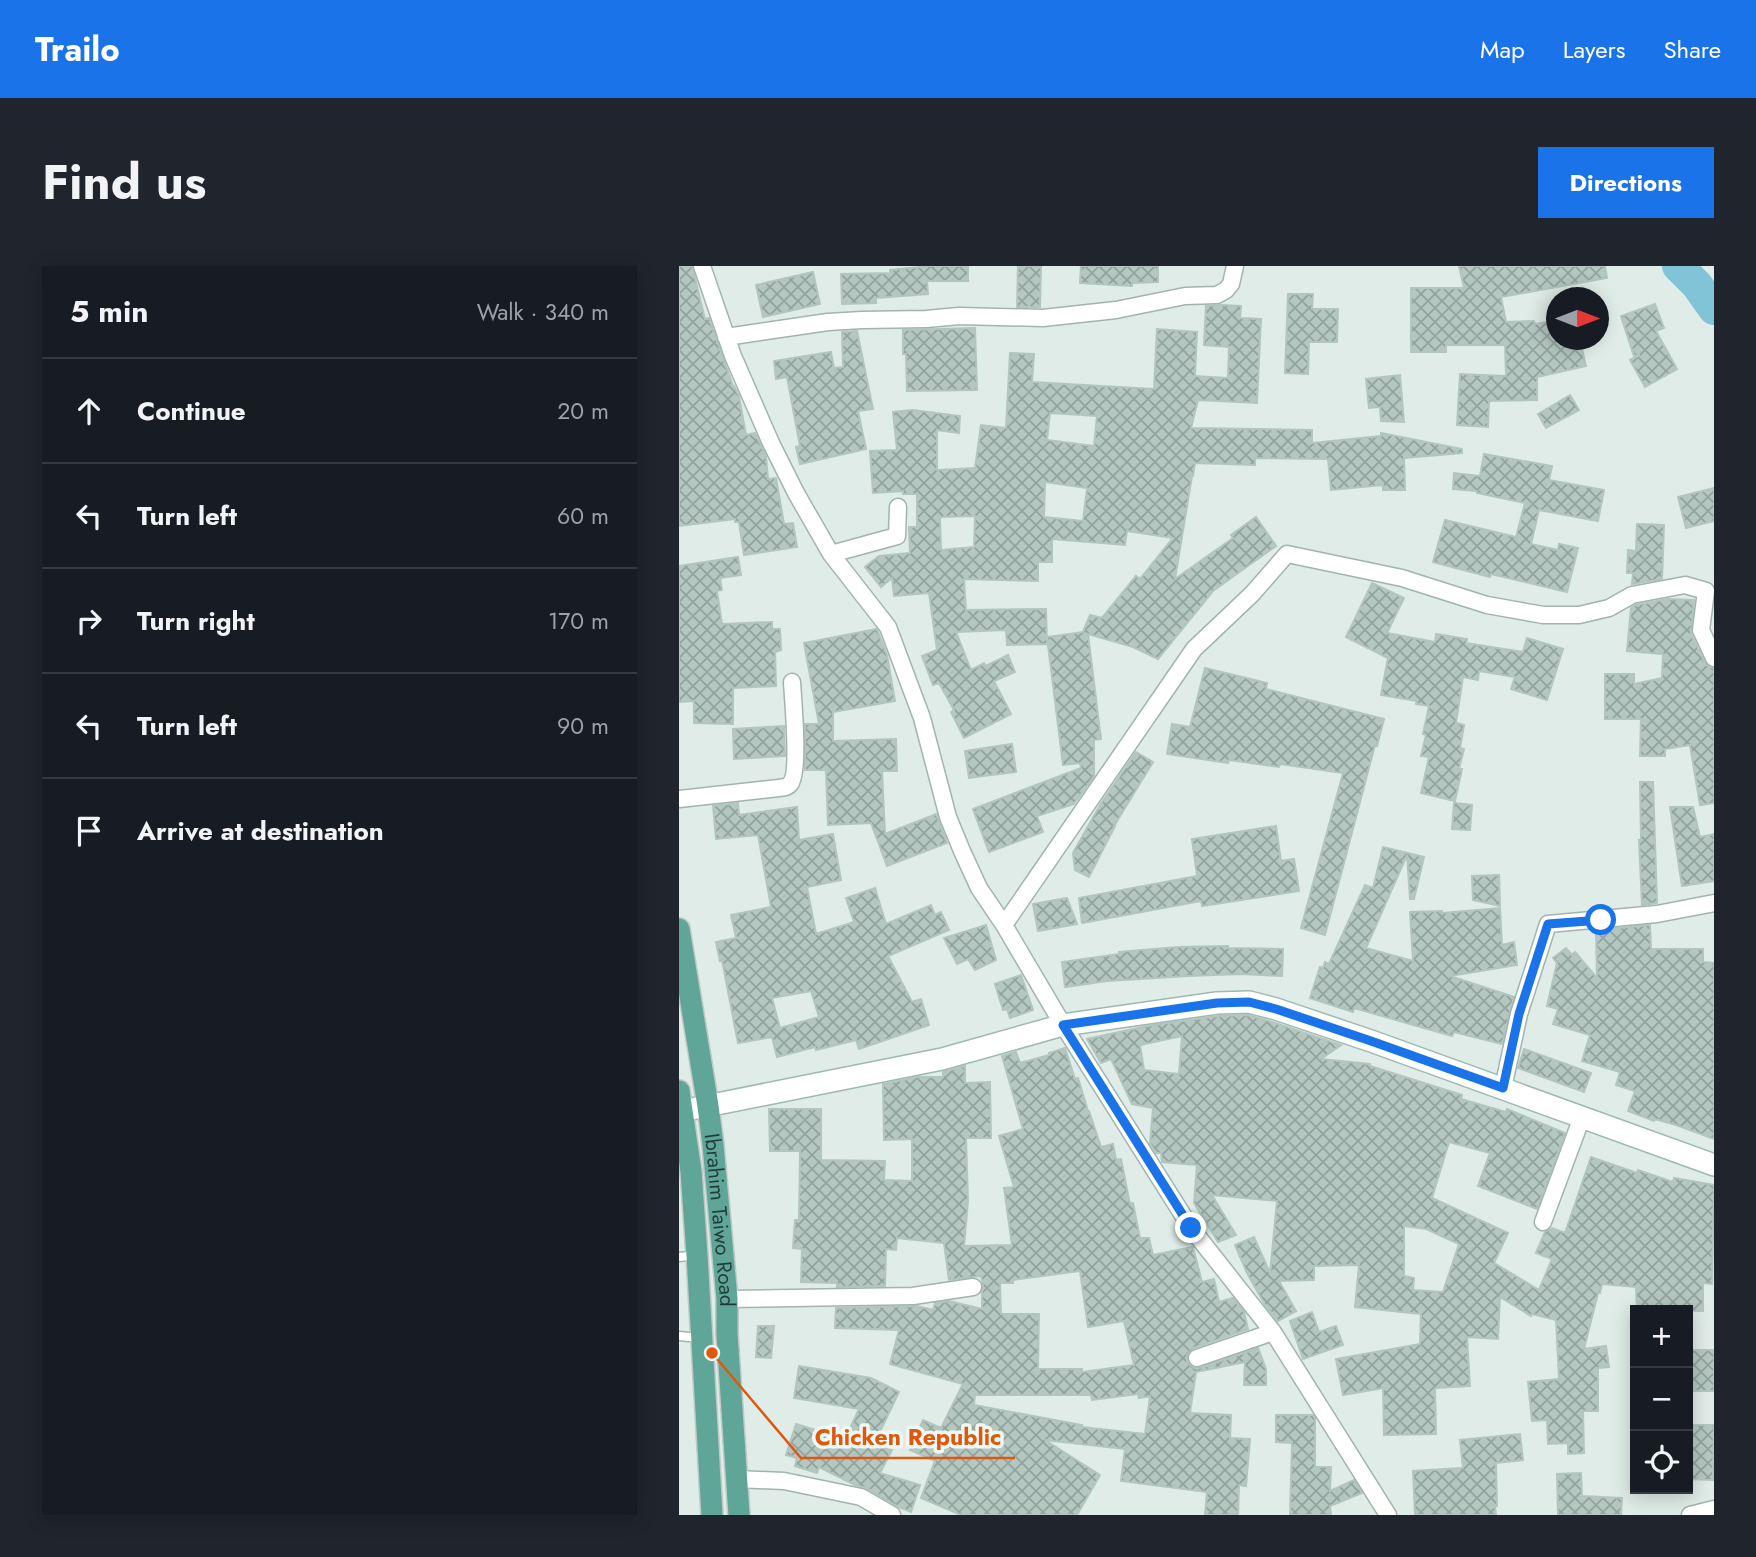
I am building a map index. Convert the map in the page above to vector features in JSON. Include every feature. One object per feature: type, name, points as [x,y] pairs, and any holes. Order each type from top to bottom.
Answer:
[{"type":"main road","name":"Ibrahim Taiwo Road","points":[[679,929],[708,1106],[727,1299],[739,1515]]},
{"type":"main road","name":"Ibrahim Taiwo Road","points":[[680,1105],[691,1171],[688,1256],[702,1338],[712,1515]]},
{"type":"street","points":[[702,266],[726,337],[771,443],[796,492],[831,554],[888,626],[918,708],[949,817],[979,888],[1191,1228],[1273,1332],[1388,1515]]},
{"type":"street","points":[[726,337],[828,322],[959,316],[1043,318],[1116,310],[1185,296],[1217,295],[1231,284],[1235,266]]},
{"type":"street","points":[[831,554],[897,536],[898,507]]},
{"type":"street","points":[[1005,926],[1194,649],[1252,594],[1287,554],[1402,578],[1487,605],[1543,615],[1579,615],[1609,608],[1632,595],[1685,585],[1706,591],[1701,629],[1714,658]]},
{"type":"street","points":[[679,799],[786,787],[791,783],[794,769],[795,717],[792,682]]},
{"type":"street","points":[[1503,1088],[1519,1014],[1548,924],[1657,914],[1714,903]]},
{"type":"street","points":[[680,1105],[708,1106],[942,1059],[1063,1025],[1217,1003],[1249,1002],[1312,1021],[1714,1165]]},
{"type":"street","points":[[1543,1222],[1582,1117]]},
{"type":"street","points":[[727,1299],[902,1297],[973,1287]]},
{"type":"street","points":[[1197,1358],[1273,1332]]},
{"type":"street","points":[[737,1479],[784,1481],[861,1497],[892,1515]]},
{"type":"street","points":[[1690,1515],[1714,1509]]},
{"type":"lane","points":[[679,1336],[702,1338]]},
{"type":"building","points":[[679,266],[692,266],[705,319],[709,318],[739,396],[746,435],[755,433],[766,456],[768,479],[776,478],[784,524],[793,523],[797,547],[744,555],[739,522],[735,522],[735,519],[679,526]]},
{"type":"building","points":[[968,266],[968,281],[927,281],[928,294],[876,298],[876,303],[842,304],[841,274],[890,273],[890,270]]},
{"type":"building","points":[[1018,266],[1041,266],[1040,307],[1017,307]]},
{"type":"building","points":[[1081,266],[1158,266],[1158,282],[1132,283],[1132,286],[1080,283]]},
{"type":"building","points":[[1459,266],[1605,266],[1607,278],[1501,297],[1506,322],[1546,322],[1546,350],[1582,350],[1586,366],[1537,377],[1537,400],[1489,401],[1488,427],[1457,425],[1460,374],[1506,376],[1505,345],[1446,345],[1446,352],[1411,352],[1411,288],[1464,288]]},
{"type":"building","points":[[813,272],[820,304],[763,317],[756,285]]},
{"type":"building","points":[[1288,294],[1313,294],[1312,309],[1338,309],[1337,342],[1309,342],[1308,374],[1285,373]]},
{"type":"building","points":[[1655,304],[1664,328],[1656,331],[1677,369],[1645,387],[1630,360],[1640,355],[1634,356],[1621,316]]},
{"type":"building","points":[[1206,306],[1241,306],[1240,318],[1261,319],[1257,403],[1198,400],[1191,428],[1312,430],[1312,443],[1381,436],[1381,433],[1462,449],[1462,453],[1404,458],[1405,490],[1383,490],[1383,485],[1331,490],[1328,459],[1255,458],[1255,465],[1195,463],[1175,579],[1233,538],[1231,535],[1256,517],[1276,546],[1213,591],[1158,659],[1133,647],[1088,634],[1101,739],[1094,740],[1094,776],[1074,804],[1037,816],[1043,832],[989,852],[973,809],[1081,768],[1080,763],[1063,765],[1047,637],[1083,632],[1090,615],[1102,618],[1136,576],[1140,579],[1173,538],[1127,531],[1125,545],[1052,539],[1052,562],[1038,562],[1038,581],[964,579],[966,610],[1046,609],[1047,644],[1007,645],[1006,630],[956,632],[971,670],[1008,655],[1015,672],[994,681],[1011,714],[964,738],[951,712],[954,710],[939,683],[933,685],[922,656],[937,650],[929,593],[894,596],[892,578],[881,587],[865,567],[879,556],[910,553],[909,527],[917,527],[917,494],[903,494],[903,491],[873,493],[870,451],[897,450],[893,412],[913,410],[960,416],[959,433],[937,430],[937,470],[975,468],[981,425],[1006,428],[1010,353],[1034,354],[1032,382],[1154,389],[1157,329],[1197,332],[1195,376],[1228,378],[1229,347],[1204,345]],"holes":[[[1050,413],[1097,416],[1094,446],[1047,440]],[[1045,482],[1087,488],[1083,521],[1044,517]],[[975,516],[974,547],[941,550],[940,517]]]},
{"type":"building","points":[[975,328],[977,390],[907,391],[903,330]]},
{"type":"building","points":[[857,331],[873,409],[858,411],[866,449],[800,464],[796,447],[800,446],[787,377],[776,379],[774,361],[831,352],[834,368],[843,367],[842,332]]},
{"type":"building","points":[[1400,375],[1404,422],[1381,421],[1380,407],[1369,408],[1366,379]]},
{"type":"building","points":[[1570,395],[1579,410],[1546,428],[1538,414]]},
{"type":"building","points":[[1484,454],[1552,466],[1549,480],[1604,490],[1598,521],[1539,510],[1531,544],[1558,550],[1559,544],[1578,548],[1567,592],[1491,574],[1490,577],[1433,562],[1445,520],[1516,537],[1525,503],[1477,491],[1453,489],[1454,473],[1480,476]]},
{"type":"building","points":[[1714,488],[1714,521],[1686,528],[1678,497]]},
{"type":"building","points":[[1637,524],[1664,525],[1662,579],[1632,584],[1633,573],[1627,573],[1628,550],[1636,551]]},
{"type":"building","points":[[738,557],[741,575],[720,578],[722,590],[717,591],[722,624],[772,622],[772,629],[780,629],[781,650],[775,652],[776,686],[733,688],[733,724],[694,723],[694,701],[679,702],[679,566]]},
{"type":"building","points":[[1372,583],[1404,598],[1387,633],[1435,642],[1436,634],[1467,639],[1466,643],[1523,652],[1527,638],[1563,649],[1547,700],[1511,689],[1515,677],[1479,671],[1478,680],[1463,677],[1456,723],[1464,725],[1460,748],[1464,749],[1455,801],[1421,793],[1429,757],[1421,756],[1429,706],[1416,704],[1417,701],[1381,695],[1388,658],[1346,637]]},
{"type":"building","points":[[1668,599],[1694,600],[1691,634],[1705,663],[1714,668],[1714,803],[1700,805],[1690,745],[1665,749],[1665,756],[1640,756],[1641,719],[1605,719],[1605,674],[1634,674],[1634,684],[1662,678],[1663,654],[1627,651],[1631,608]]},
{"type":"building","points":[[877,629],[887,655],[895,701],[833,712],[833,741],[896,739],[897,771],[882,771],[885,834],[936,814],[947,843],[887,866],[871,823],[828,825],[826,770],[805,770],[805,724],[819,724],[804,643]]},
{"type":"building","points":[[1205,668],[1267,683],[1266,689],[1384,719],[1325,935],[1301,928],[1343,773],[1280,764],[1279,767],[1229,760],[1228,763],[1167,754],[1172,724],[1190,727]]},
{"type":"building","points":[[784,726],[785,756],[734,759],[733,729]]},
{"type":"building","points":[[1012,744],[1016,772],[969,778],[965,751]]},
{"type":"building","points":[[1136,752],[1153,762],[1114,826],[1089,877],[1075,870],[1073,853],[1100,805]]},
{"type":"building","points":[[1640,782],[1653,782],[1657,903],[1642,905],[1639,840]]},
{"type":"building","points":[[738,803],[739,815],[797,807],[799,840],[833,834],[841,880],[807,887],[816,934],[854,922],[846,898],[875,888],[886,924],[931,905],[935,915],[941,912],[949,930],[888,956],[912,1002],[921,999],[929,1025],[859,1049],[856,1040],[777,1057],[772,1037],[738,1043],[716,942],[736,938],[731,915],[771,907],[758,835],[716,839],[713,806]],"holes":[[[811,991],[819,1017],[780,1028],[772,998]]]},
{"type":"building","points":[[1454,803],[1472,805],[1470,830],[1452,829]]},
{"type":"building","points":[[1670,807],[1693,807],[1700,837],[1714,834],[1714,881],[1682,886]]},
{"type":"building","points":[[1276,826],[1281,861],[1294,859],[1299,891],[1202,906],[1201,901],[1082,923],[1079,898],[1197,876],[1192,839]]},
{"type":"building","points":[[1383,847],[1424,857],[1414,899],[1410,899],[1407,855],[1366,948],[1413,961],[1410,912],[1442,913],[1500,908],[1502,945],[1514,942],[1517,965],[1450,976],[1514,997],[1502,1044],[1454,1032],[1452,1036],[1354,1008],[1353,1012],[1310,998],[1320,967],[1323,968],[1325,962],[1329,964],[1365,885],[1373,888]]},
{"type":"building","points":[[1499,875],[1500,906],[1473,900],[1472,876]]},
{"type":"building","points":[[1067,898],[1077,924],[1038,931],[1033,904]]},
{"type":"building","points":[[986,925],[996,960],[975,970],[968,959],[957,964],[944,938]]},
{"type":"building","points":[[1650,925],[1651,949],[1703,949],[1703,962],[1714,963],[1714,1139],[1628,1111],[1635,1091],[1616,1085],[1620,1072],[1582,1061],[1590,1035],[1553,1024],[1558,1009],[1547,1006],[1557,963],[1553,958],[1566,948],[1572,955],[1575,952],[1597,978],[1596,930]]},
{"type":"building","points":[[1228,946],[1283,949],[1282,976],[1189,976],[1107,981],[1065,987],[1062,962],[1119,952]]},
{"type":"building","points":[[1021,975],[1033,1010],[1010,1018],[1007,1009],[1003,1010],[995,984]]},
{"type":"building","points":[[1248,1015],[1341,1045],[1321,1059],[1370,1064],[1462,1095],[1461,1099],[1506,1112],[1507,1109],[1565,1133],[1537,1209],[1478,1186],[1490,1153],[1449,1142],[1432,1198],[1508,1233],[1494,1263],[1539,1290],[1552,1259],[1536,1253],[1545,1232],[1552,1228],[1565,1233],[1591,1157],[1673,1182],[1674,1178],[1714,1185],[1712,1284],[1703,1283],[1703,1311],[1693,1311],[1693,1305],[1637,1305],[1636,1287],[1602,1284],[1584,1349],[1606,1346],[1609,1367],[1598,1368],[1598,1411],[1583,1411],[1584,1453],[1568,1454],[1568,1443],[1548,1444],[1547,1420],[1532,1421],[1528,1382],[1559,1379],[1556,1320],[1532,1314],[1531,1316],[1500,1297],[1498,1339],[1467,1337],[1470,1386],[1435,1388],[1436,1434],[1384,1435],[1383,1388],[1343,1395],[1336,1359],[1420,1344],[1421,1314],[1355,1307],[1359,1265],[1314,1266],[1314,1280],[1279,1281],[1296,1311],[1278,1321],[1265,1305],[1235,1245],[1254,1237],[1270,1273],[1277,1201],[1212,1195],[1236,1235],[1218,1242],[1194,1203],[1197,1165],[1162,1162],[1161,1153],[1156,1153],[1150,1143],[1153,1108],[1132,1104],[1111,1059],[1101,1063],[1087,1039],[1147,1026],[1218,1016]],"holes":[[[1182,1036],[1179,1074],[1144,1070],[1140,1045]],[[1404,1226],[1426,1229],[1459,1244],[1443,1292],[1413,1290],[1414,1278],[1404,1276]]]},
{"type":"building","points":[[1065,1048],[1101,1147],[1113,1144],[1116,1160],[1121,1159],[1140,1238],[1149,1238],[1153,1255],[1193,1247],[1202,1282],[1214,1279],[1219,1302],[1233,1298],[1244,1312],[1248,1329],[1193,1348],[1187,1355],[1187,1362],[1194,1368],[1200,1368],[1258,1348],[1266,1369],[1266,1385],[1244,1385],[1245,1362],[1196,1372],[1190,1413],[1231,1415],[1230,1438],[1250,1439],[1246,1486],[1239,1485],[1238,1515],[1205,1515],[1207,1492],[1121,1481],[1125,1449],[1045,1440],[1100,1475],[1077,1515],[961,1515],[921,1498],[935,1461],[910,1450],[923,1420],[941,1428],[963,1384],[890,1364],[899,1330],[835,1328],[836,1308],[917,1306],[933,1310],[935,1303],[949,1301],[982,1309],[981,1276],[949,1280],[944,1243],[897,1238],[896,1250],[886,1249],[885,1286],[837,1287],[837,1283],[801,1282],[802,1249],[793,1248],[795,1220],[799,1220],[800,1151],[770,1151],[769,1109],[821,1109],[821,1160],[885,1161],[884,1180],[912,1181],[912,1139],[884,1140],[883,1084],[918,1077],[943,1077],[943,1072],[965,1066],[965,1083],[990,1082],[991,1138],[966,1138],[968,1201],[964,1246],[1012,1245],[1004,1188],[1014,1187],[999,1136],[1023,1129],[1002,1056],[1016,1052],[1020,1063]],"holes":[[[1080,1271],[1088,1327],[1124,1321],[1134,1365],[1082,1372],[1082,1369],[1038,1369],[1039,1314],[1001,1314],[1000,1283]],[[1138,1394],[1139,1398],[1150,1396],[1145,1434],[1082,1427],[974,1405],[975,1395],[1091,1395],[1092,1400]]]},
{"type":"building","points":[[1524,1049],[1591,1073],[1584,1092],[1518,1068]]},
{"type":"building","points":[[1312,1312],[1319,1332],[1336,1326],[1343,1345],[1303,1359],[1290,1321]]},
{"type":"building","points":[[758,1326],[774,1326],[771,1358],[756,1357]]},
{"type":"building","points":[[1693,1350],[1714,1350],[1714,1391],[1693,1391]]},
{"type":"building","points":[[799,1366],[871,1378],[899,1392],[875,1442],[892,1450],[880,1473],[920,1485],[911,1512],[819,1467],[817,1473],[795,1466],[797,1458],[786,1455],[796,1424],[845,1439],[859,1409],[794,1398]]},
{"type":"building","points":[[1276,1415],[1313,1415],[1315,1467],[1331,1467],[1330,1491],[1354,1480],[1362,1493],[1330,1506],[1331,1515],[1290,1515],[1292,1443],[1276,1442]]},
{"type":"building","points":[[1693,1425],[1714,1425],[1713,1480],[1693,1479]]},
{"type":"building","points":[[1520,1434],[1523,1460],[1496,1463],[1496,1515],[1415,1515],[1413,1471],[1463,1468],[1460,1440]]},
{"type":"building","points":[[1581,1473],[1582,1496],[1622,1498],[1621,1515],[1558,1515],[1557,1474]]},
{"type":"waterway","points":[[1678,266],[1697,285],[1714,309]]},
{"type":"place","name":"Chicken Republic","points":[[712,1353]]},
{"type":"route","points":[[1191,1228],[1063,1025],[1217,1003],[1249,1002],[1371,1041],[1503,1088],[1519,1014],[1548,924],[1601,920]]}]
